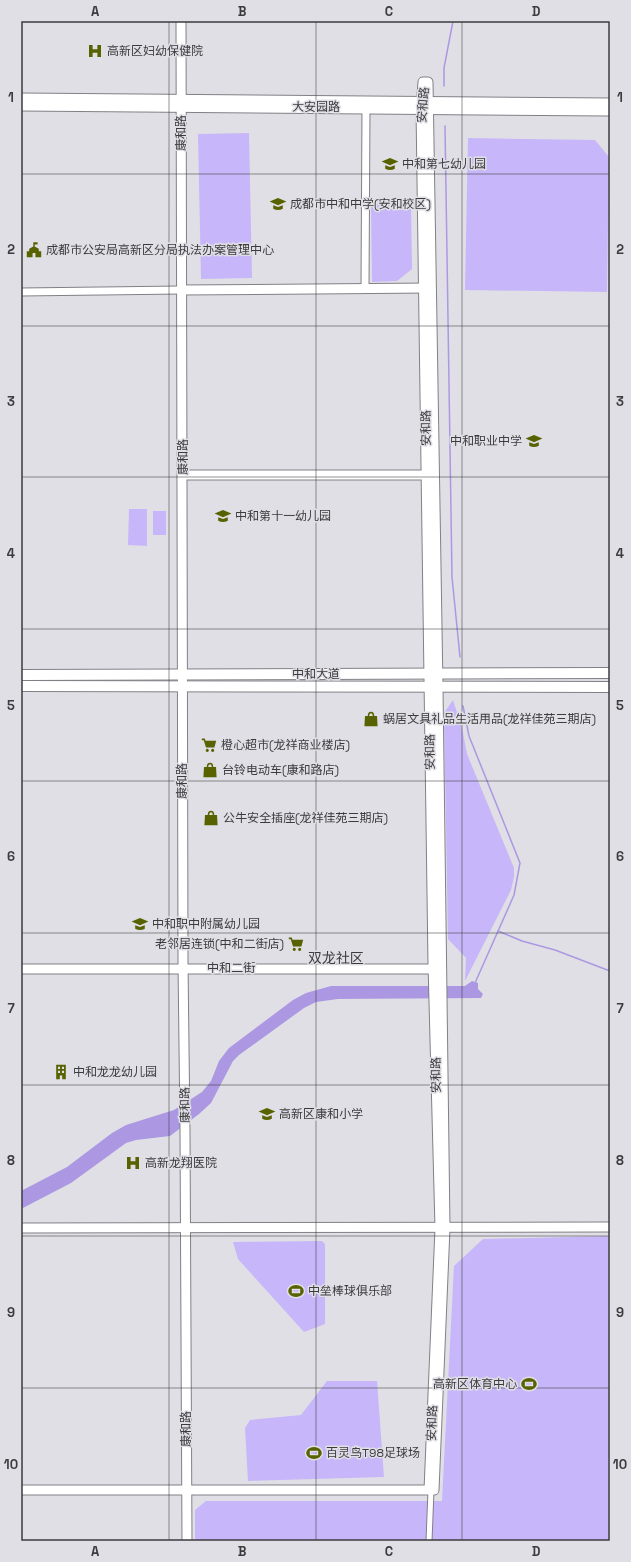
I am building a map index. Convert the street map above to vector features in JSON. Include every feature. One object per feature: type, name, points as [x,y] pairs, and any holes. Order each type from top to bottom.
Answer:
[{"type":"main road","name":"中和大道","points":[[21,675],[610,673]]},
{"type":"main road","name":"中和大道","points":[[21,686],[610,687]]},
{"type":"street","name":"康和路","points":[[181,21],[183,966],[187,1541]]},
{"type":"street","points":[[21,98],[181,103],[424,105],[610,103]]},
{"type":"street","name":"大安园路","points":[[21,106],[181,103],[366,108],[424,105],[610,111]]},
{"type":"street","name":"安和路","points":[[424,105],[442,1228],[431,1490]]},
{"type":"street","points":[[365,288],[366,108]]},
{"type":"street","points":[[21,292],[427,288]]},
{"type":"street","points":[[183,475],[430,475]]},
{"type":"street","name":"中和二街","points":[[21,964],[438,967]]},
{"type":"street","name":"中和二街","points":[[21,969],[183,966]]},
{"type":"street","points":[[21,1228],[610,1227]]},
{"type":"street","points":[[21,1490],[431,1490],[429,1541]]},
{"type":"shaded area","points":[[249,133],[252,278],[201,279],[198,134]]},
{"type":"shaded area","points":[[468,138],[595,140],[609,157],[607,292],[465,290]]},
{"type":"shaded area","points":[[411,203],[412,269],[397,281],[372,282],[371,204]]},
{"type":"shaded area","points":[[129,509],[147,509],[147,546],[128,545]]},
{"type":"shaded area","points":[[153,511],[166,511],[166,535],[153,535]]},
{"type":"shaded area","points":[[453,700],[462,728],[467,754],[514,868],[514,877],[511,890],[465,981],[466,958],[448,939],[444,713]]},
{"type":"shaded area","points":[[472,981],[478,983],[478,989],[483,994],[481,998],[338,999],[316,1002],[304,1008],[239,1055],[233,1061],[211,1103],[170,1136],[136,1140],[126,1143],[71,1183],[21,1209],[21,1191],[67,1167],[112,1133],[126,1125],[174,1110],[202,1092],[211,1081],[219,1061],[229,1048],[293,1000],[306,993],[331,986],[465,986]]},
{"type":"shaded area","name":"高新区体育中心","points":[[610,1236],[610,1541],[195,1541],[195,1510],[206,1501],[442,1501],[454,1266],[483,1239]]},
{"type":"shaded area","name":"中垒棒球俱乐部","points":[[322,1241],[325,1244],[325,1324],[304,1332],[238,1259],[233,1242]]},
{"type":"shaded area","name":"百灵鸟T98足球场","points":[[327,1381],[377,1381],[384,1477],[248,1481],[245,1428],[250,1420],[301,1415]]},
{"type":"waterway","points":[[444,86],[444,68],[453,21]]},
{"type":"waterway","points":[[445,126],[452,577],[460,657]]},
{"type":"waterway","points":[[463,706],[469,736],[520,863],[514,895],[475,983]]},
{"type":"waterway","points":[[498,931],[522,941],[555,950],[610,971]]},
{"type":"place","name":"高新区妇幼保健院","points":[[95,51]]},
{"type":"place","name":"中和第七幼儿园","points":[[390,164]]},
{"type":"place","name":"成都市中和中学(安和校区)","points":[[278,204]]},
{"type":"place","name":"成都市公安局高新区分局执法办案管理中心","points":[[34,250]]},
{"type":"place","name":"中和职业中学","points":[[534,441]]},
{"type":"place","name":"中和第十一幼儿园","points":[[223,516]]},
{"type":"place","name":"蜗居文具礼品生活用品(龙祥佳苑三期店)","points":[[371,719]]},
{"type":"place","name":"橙心超市(龙祥商业楼店)","points":[[209,745]]},
{"type":"place","name":"台铃电动车(康和路店)","points":[[210,770]]},
{"type":"place","name":"公牛安全插座(龙祥佳苑三期店)","points":[[211,818]]},
{"type":"place","name":"中和职中附属幼儿园","points":[[140,924]]},
{"type":"place","name":"老邻居连锁(中和二街店)","points":[[296,944]]},
{"type":"place","name":"中和龙龙幼儿园","points":[[61,1072]]},
{"type":"place","name":"高新区康和小学","points":[[267,1114]]},
{"type":"place","name":"高新龙翔医院","points":[[133,1163]]},
{"type":"place","name":"中垒棒球俱乐部","points":[[296,1291]]},
{"type":"place","name":"高新区体育中心","points":[[529,1384]]},
{"type":"place","name":"百灵鸟T98足球场","points":[[314,1453]]},
{"type":"district","name":"双龙社区","points":[[336,958]]}]
